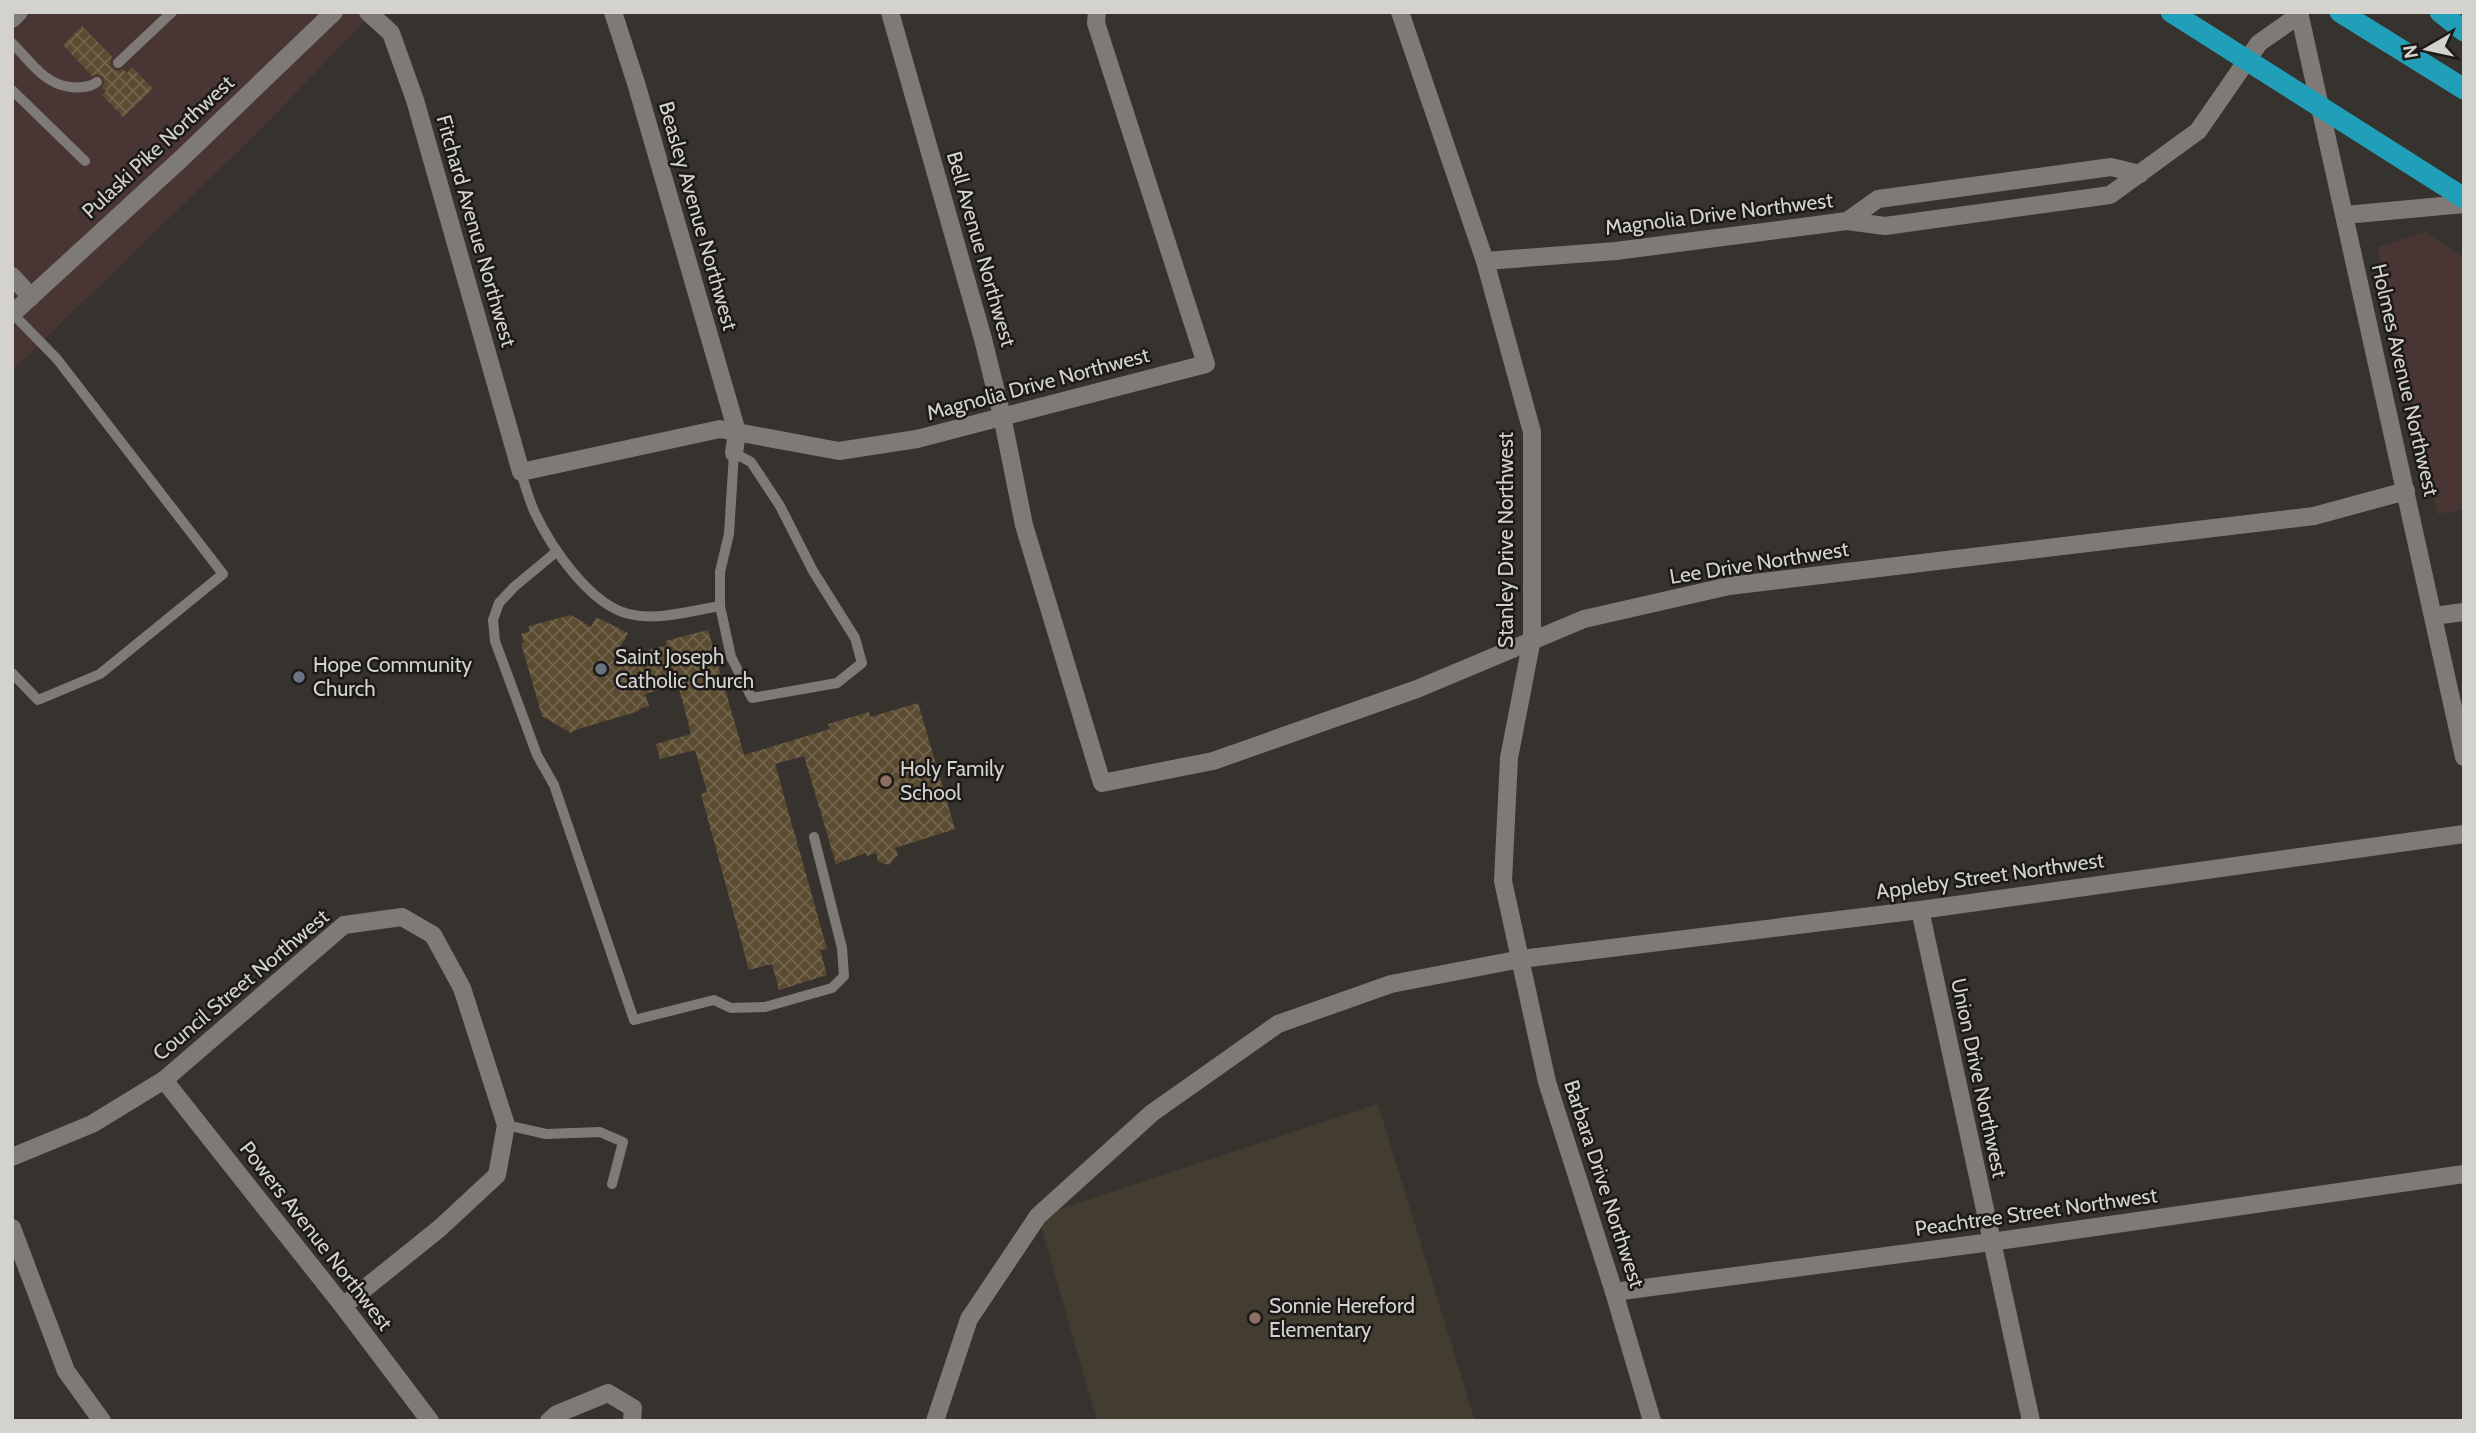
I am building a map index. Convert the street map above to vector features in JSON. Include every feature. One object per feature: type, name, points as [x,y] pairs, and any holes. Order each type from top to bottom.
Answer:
[{"type":"highway","points":[[2162,12],[2197,29]]},
{"type":"highway","points":[[2171,12],[2464,198]]},
{"type":"highway","points":[[2340,12],[2464,89]]},
{"type":"highway","points":[[2440,12],[2464,31]]},
{"type":"street","points":[[12,19],[19,12]]},
{"type":"street","name":"Pulaski Pike Northwest","points":[[13,314],[334,12]]},
{"type":"street","name":"Fitchard Avenue Northwest","points":[[368,12],[391,33],[415,100],[521,472]]},
{"type":"street","name":"Beasley Avenue Northwest","points":[[613,12],[737,432]]},
{"type":"street","name":"Bell Avenue Northwest","points":[[890,12],[983,339],[1024,525],[1102,783]]},
{"type":"street","name":"Magnolia Drive Northwest","points":[[521,472],[720,429],[839,451],[916,439],[1206,364],[1096,23],[1097,12]]},
{"type":"street","name":"Stanley Drive Northwest","points":[[1400,12],[1485,261],[1532,432],[1532,639],[1509,758],[1503,881],[1521,958]]},
{"type":"street","points":[[1847,221],[1885,226],[2110,195],[2197,131],[2259,43],[2299,13]]},
{"type":"street","name":"Holmes Avenue Northwest","points":[[2299,13],[2464,757]]},
{"type":"street","name":"Magnolia Drive Northwest","points":[[1485,261],[1616,251],[1847,221],[1878,199],[2110,167],[2140,174]]},
{"type":"street","points":[[2345,215],[2464,204]]},
{"type":"street","points":[[12,276],[31,297]]},
{"type":"street","points":[[734,453],[737,432]]},
{"type":"street","name":"Lee Drive Northwest","points":[[1102,783],[1213,761],[1417,689],[1584,619],[1729,586],[2314,516],[2406,491]]},
{"type":"street","points":[[2433,616],[2464,612]]},
{"type":"street","name":"Appleby Street Northwest","points":[[935,1421],[969,1319],[1038,1216],[1152,1113],[1278,1024],[1391,984],[1521,958],[1920,910],[2464,834]]},
{"type":"street","name":"Union Drive Northwest","points":[[1920,910],[2031,1421]]},
{"type":"street","name":"Council Street Northwest","points":[[12,1157],[92,1124],[164,1080],[344,925],[402,916],[433,935],[463,988],[506,1125],[497,1175],[440,1228],[343,1306]]},
{"type":"street","name":"Barbara Drive Northwest","points":[[1521,958],[1547,1082],[1652,1421]]},
{"type":"street","name":"Powers Avenue Northwest","points":[[164,1080],[343,1306],[430,1421]]},
{"type":"street","name":"Peachtree Street Northwest","points":[[1614,1292],[2464,1174]]},
{"type":"street","points":[[12,1228],[66,1371],[102,1421]]},
{"type":"street","points":[[550,1421],[557,1414],[608,1393],[633,1408],[632,1421]]},
{"type":"lane","points":[[118,63],[172,12]]},
{"type":"lane","points":[[12,43],[47,80],[58,86],[80,88],[97,82]]},
{"type":"lane","points":[[12,90],[85,161]]},
{"type":"lane","points":[[12,673],[37,700],[100,674],[223,574],[57,359],[13,314]]},
{"type":"lane","points":[[734,453],[751,462],[780,506],[813,571],[855,638],[862,663],[837,683],[752,698],[731,657],[720,606],[720,572],[729,534],[734,453]]},
{"type":"lane","points":[[521,472],[534,512],[556,552],[603,602],[626,614],[656,618],[720,606]]},
{"type":"lane","points":[[556,552],[499,603],[493,620],[495,641],[537,755],[554,785],[634,1020],[714,1000],[731,1008],[765,1007],[832,988],[844,976],[842,948],[814,837]]},
{"type":"lane","points":[[506,1125],[546,1134],[600,1132],[623,1142],[612,1184]]},
{"type":"shaded area","points":[[12,12],[373,12],[268,122],[12,371]]},
{"type":"shaded area","points":[[2425,232],[2464,257],[2464,510],[2437,514],[2377,247]]},
{"type":"shaded area","name":"Sonnie Hereford Elementary","points":[[1378,1104],[1475,1421],[1097,1421],[1038,1216]]},
{"type":"building","points":[[82,26],[112,57],[110,64],[113,69],[123,69],[127,73],[132,67],[153,89],[123,117],[102,95],[106,91],[102,87],[105,82],[103,77],[97,74],[92,76],[63,45]]},
{"type":"building","points":[[571,615],[591,627],[596,617],[628,633],[613,660],[667,645],[665,641],[708,630],[744,755],[830,729],[828,724],[869,712],[870,717],[918,703],[955,829],[895,848],[898,855],[889,865],[878,862],[876,853],[867,856],[866,853],[836,864],[804,756],[775,764],[827,949],[820,950],[827,975],[779,990],[772,964],[749,970],[701,794],[707,792],[695,750],[660,759],[656,744],[691,734],[678,684],[645,694],[649,706],[639,711],[571,733],[542,716],[521,643],[524,642],[521,634],[529,631],[529,626]]},
{"type":"place","name":"Saint Joseph Catholic Church","points":[[601,669]]},
{"type":"place","name":"Hope Community Church","points":[[299,677]]},
{"type":"place","name":"Holy Family School","points":[[886,781]]},
{"type":"place","name":"Sonnie Hereford Elementary","points":[[1255,1318]]}]
